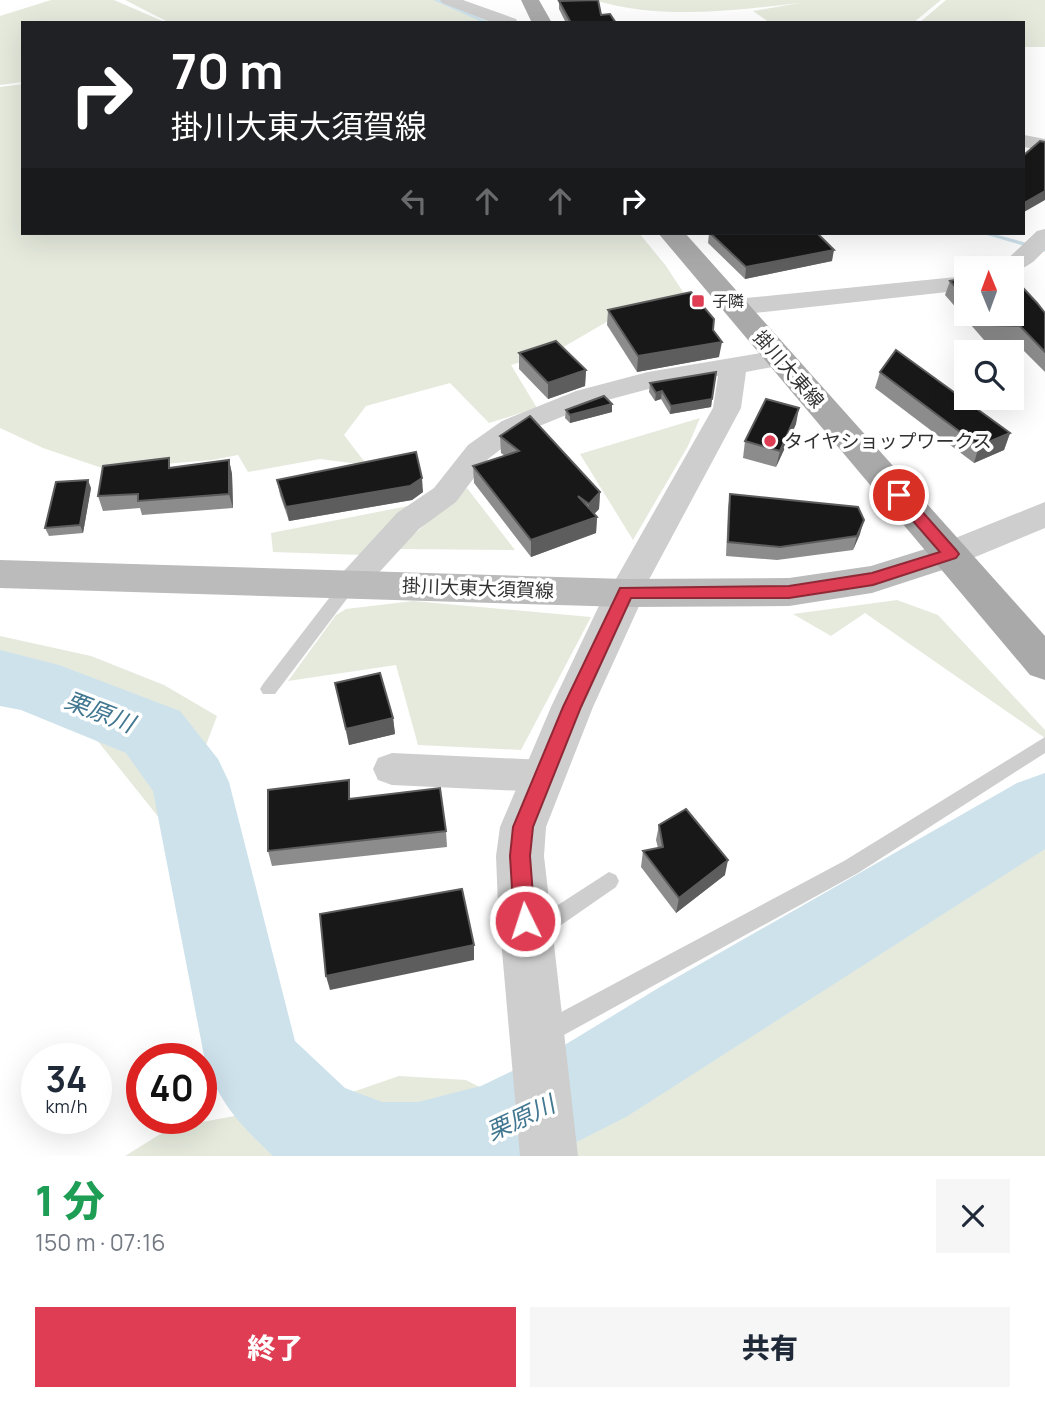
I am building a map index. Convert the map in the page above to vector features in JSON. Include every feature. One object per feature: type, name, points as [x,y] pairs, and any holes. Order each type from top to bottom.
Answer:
[{"type":"main road","points":[[530,0],[541,21]]},
{"type":"main road","name":"掛川大東線","points":[[673,235],[1045,664]]},
{"type":"main road","name":"掛川大東大須賀線","points":[[0,574],[625,593],[789,592],[873,579],[951,554]]},
{"type":"street","points":[[449,0],[505,21]]},
{"type":"street","points":[[1025,141],[1045,145]]},
{"type":"street","points":[[1023,256],[1038,242]]},
{"type":"street","points":[[736,307],[954,284]]},
{"type":"street","points":[[349,584],[408,521],[445,495],[478,452],[512,427],[586,397],[658,378],[779,358]]},
{"type":"street","points":[[550,1156],[520,856],[523,827],[625,593],[727,408],[733,366]]},
{"type":"street","points":[[951,554],[1045,514]]},
{"type":"street","points":[[392,769],[544,776]]},
{"type":"lane","points":[[269,689],[349,584]]},
{"type":"lane","points":[[539,1050],[851,867],[1045,744]]},
{"type":"lane","points":[[527,937],[609,881]]},
{"type":"shaded area","points":[[51,0],[114,0],[162,21],[21,21],[21,82],[0,85],[0,16]]},
{"type":"shaded area","points":[[125,0],[449,0],[498,21],[166,21]]},
{"type":"shaded area","points":[[594,0],[941,0],[915,21],[767,21],[753,11],[799,3],[696,12],[619,6]]},
{"type":"shaded area","points":[[946,0],[1045,0],[1045,47],[1025,47],[1025,21],[921,21]]},
{"type":"shaded area","points":[[21,84],[21,235],[641,235],[666,266],[689,301],[627,310],[555,352],[511,365],[537,408],[489,423],[450,383],[366,406],[344,435],[367,465],[320,459],[248,472],[238,455],[212,460],[105,469],[43,448],[0,428],[0,87]]},
{"type":"shaded area","points":[[700,418],[688,446],[633,540],[580,454]]},
{"type":"shaded area","points":[[467,488],[515,550],[397,549]]},
{"type":"shaded area","points":[[413,505],[363,555],[273,552],[271,533]]},
{"type":"shaded area","points":[[897,600],[938,615],[1045,730],[1045,738],[865,613],[831,636],[793,614]]},
{"type":"shaded area","points":[[413,601],[591,617],[521,750],[418,745],[396,665],[288,681],[336,615],[346,609]]},
{"type":"shaded area","points":[[0,636],[91,656],[164,685],[217,716],[172,834],[92,734],[52,711],[0,702]]},
{"type":"shaded area","points":[[1045,834],[1045,1156],[561,1156],[560,1134],[868,930]]},
{"type":"shaded area","points":[[399,1076],[466,1080],[487,1091],[491,1133],[488,1156],[125,1156],[160,1134],[217,1134],[217,1119],[341,1096]]},
{"type":"building","points":[[598,0],[601,15],[610,14],[615,21],[570,21],[559,1]]},
{"type":"building","points":[[1040,141],[1045,142],[1045,191],[1025,202],[1025,154]]},
{"type":"building","points":[[712,235],[819,235],[834,250],[746,267]]},
{"type":"building","points":[[1024,289],[1045,313],[1045,352],[1020,326],[1024,326]]},
{"type":"building","points":[[691,292],[714,319],[713,330],[722,342],[638,356],[608,310]]},
{"type":"building","points":[[556,341],[586,370],[548,383],[519,353]]},
{"type":"building","points":[[896,350],[954,392],[954,410],[978,410],[1010,433],[979,446],[880,372]]},
{"type":"building","points":[[716,372],[712,399],[671,406],[662,391],[656,393],[650,383]]},
{"type":"building","points":[[604,396],[612,404],[570,415],[566,410]]},
{"type":"building","points":[[766,399],[799,408],[780,451],[745,441]]},
{"type":"building","points":[[530,416],[600,492],[589,504],[578,496],[597,517],[531,540],[473,466],[519,451],[500,436]]},
{"type":"building","points":[[416,452],[422,478],[410,486],[286,507],[277,480]]},
{"type":"building","points":[[169,458],[169,468],[229,460],[229,494],[138,501],[138,494],[98,496],[103,466]]},
{"type":"building","points":[[88,480],[80,525],[45,528],[56,482]]},
{"type":"building","points":[[730,494],[858,507],[864,520],[857,536],[780,547],[728,542]]},
{"type":"building","points":[[380,673],[393,718],[346,729],[335,683]]},
{"type":"building","points":[[349,780],[349,799],[440,788],[446,831],[268,851],[268,790]]},
{"type":"building","points":[[686,809],[728,860],[679,898],[643,851],[663,847],[659,825]]},
{"type":"building","points":[[462,889],[474,945],[326,976],[320,914]]},
{"type":"waterway","points":[[436,0],[484,21]]},
{"type":"waterway","points":[[991,235],[1045,250]]},
{"type":"waterway","name":"栗原川","points":[[0,678],[33,685],[153,732],[190,782],[254,1066],[276,1092],[313,1126],[382,1152],[418,1152],[491,1133],[592,1083],[693,1019],[1045,807]]},
{"type":"place","name":"子隣","points":[[698,301]]},
{"type":"place","name":"タイヤショップワークス","points":[[770,441]]},
{"type":"route","points":[[525,921],[520,856],[523,827],[572,707],[625,593],[789,592],[873,579],[951,554],[899,495]]}]
